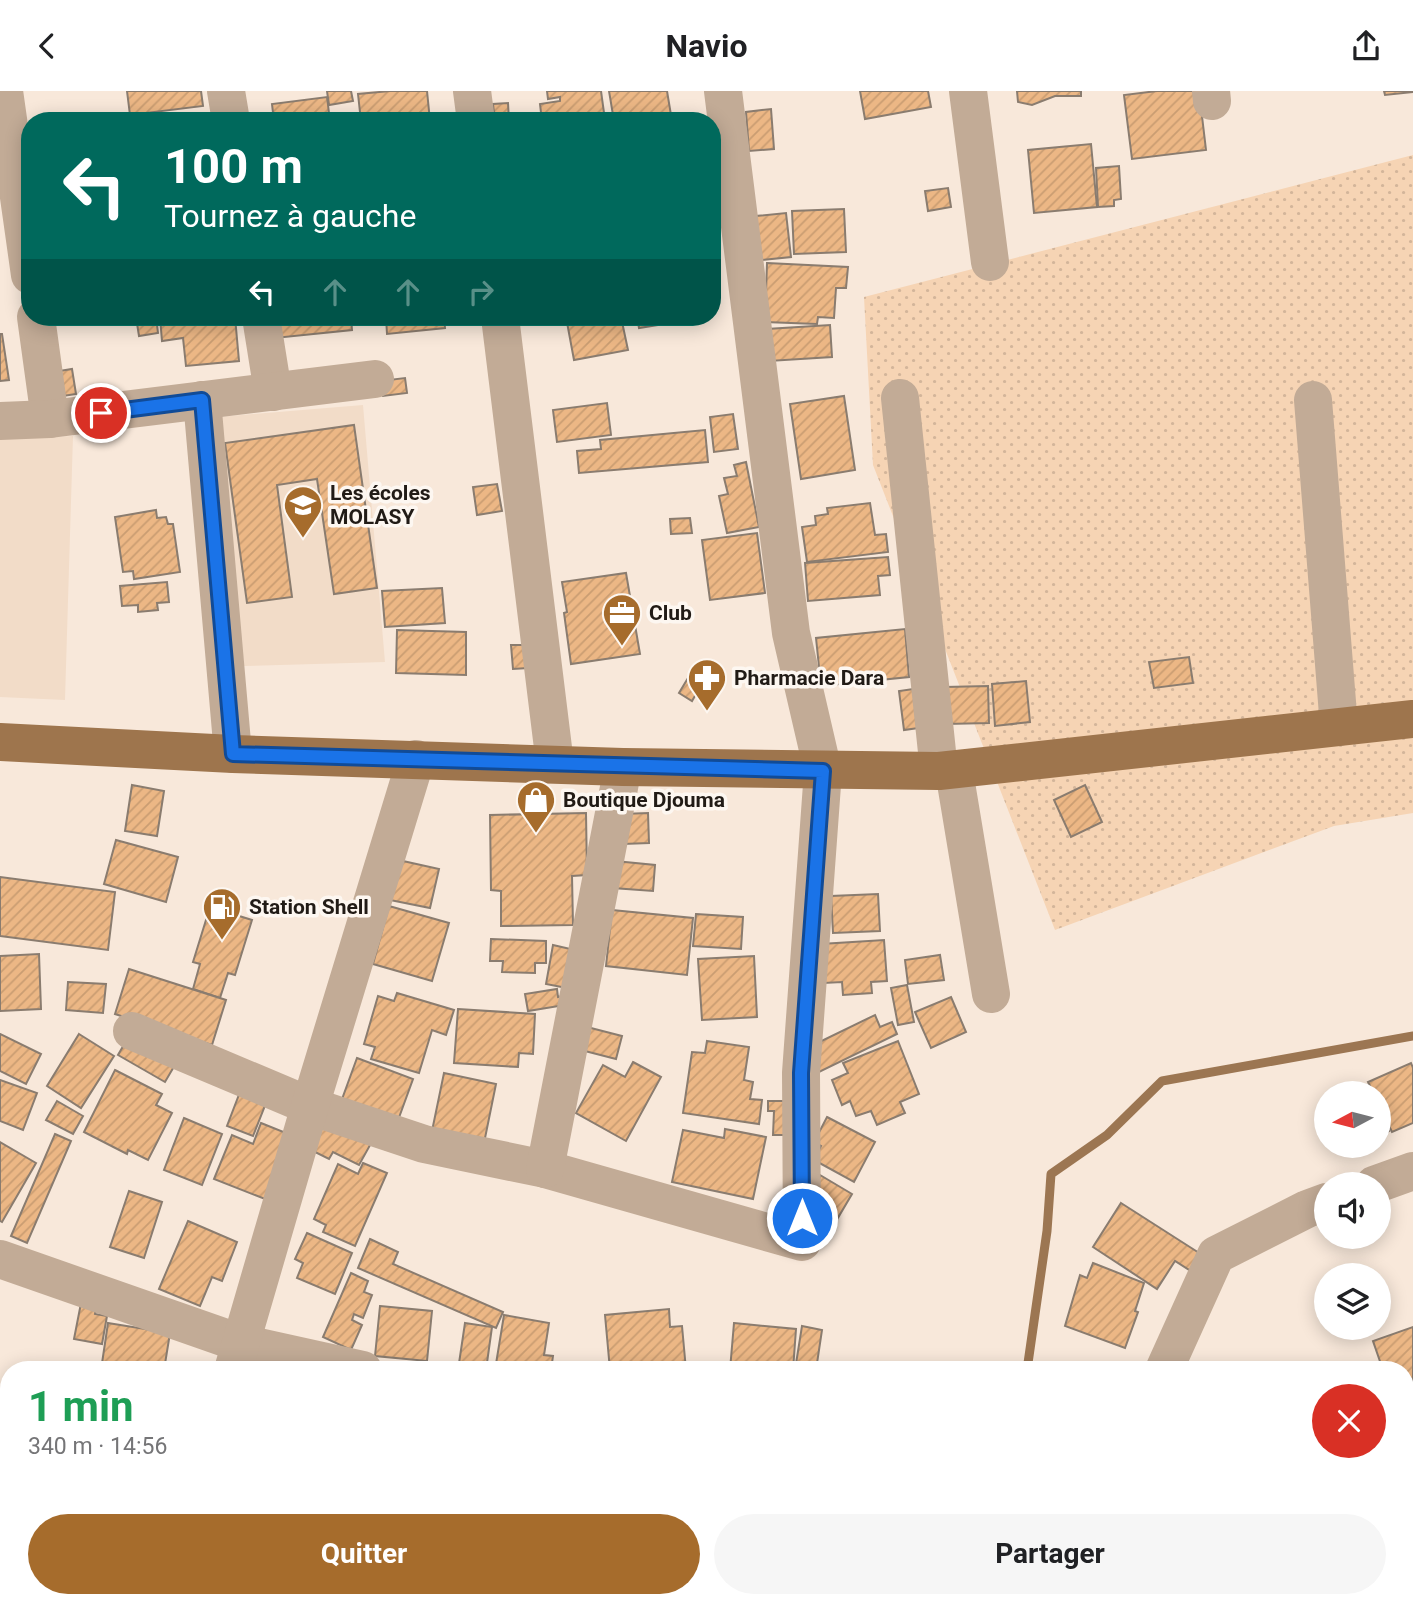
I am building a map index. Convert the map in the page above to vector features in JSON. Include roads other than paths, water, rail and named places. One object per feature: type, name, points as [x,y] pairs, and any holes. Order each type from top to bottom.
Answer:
[{"type":"main road","points":[[0,742],[233,754],[623,767],[946,771],[1413,719]]},
{"type":"street","points":[[4,91],[21,211]]},
{"type":"street","points":[[226,91],[229,112]]},
{"type":"street","points":[[472,91],[475,112]]},
{"type":"street","points":[[132,1031],[310,1106],[424,1144],[545,1169],[802,1242],[801,1073],[823,771],[791,633],[723,174],[723,91]]},
{"type":"street","points":[[968,91],[990,262]]},
{"type":"street","points":[[37,326],[50,419]]},
{"type":"street","points":[[262,326],[273,392]]},
{"type":"street","points":[[501,326],[555,764]]},
{"type":"street","points":[[0,421],[50,419],[375,379]]},
{"type":"street","points":[[900,398],[946,771],[991,994]]},
{"type":"street","points":[[202,400],[233,754]]},
{"type":"street","points":[[1313,400],[1339,727]]},
{"type":"street","points":[[237,1357],[416,759]]},
{"type":"street","points":[[545,1169],[623,767]]},
{"type":"street","points":[[1391,1179],[1413,1171]]},
{"type":"street","points":[[1168,1361],[1216,1255],[1314,1206]]},
{"type":"street","points":[[0,1259],[237,1357],[276,1361]]},
{"type":"waterway","points":[[1028,1361],[1047,1231],[1051,1174],[1107,1135],[1162,1081],[1413,1036]]},
{"type":"place","name":"Les écoles MOLASY","points":[[303,539]]},
{"type":"place","name":"Club","points":[[622,647]]},
{"type":"place","name":"Pharmacie Dara","points":[[707,712]]},
{"type":"place","name":"Boutique Djouma","points":[[536,834]]},
{"type":"place","name":"Station Shell","points":[[222,941]]}]
